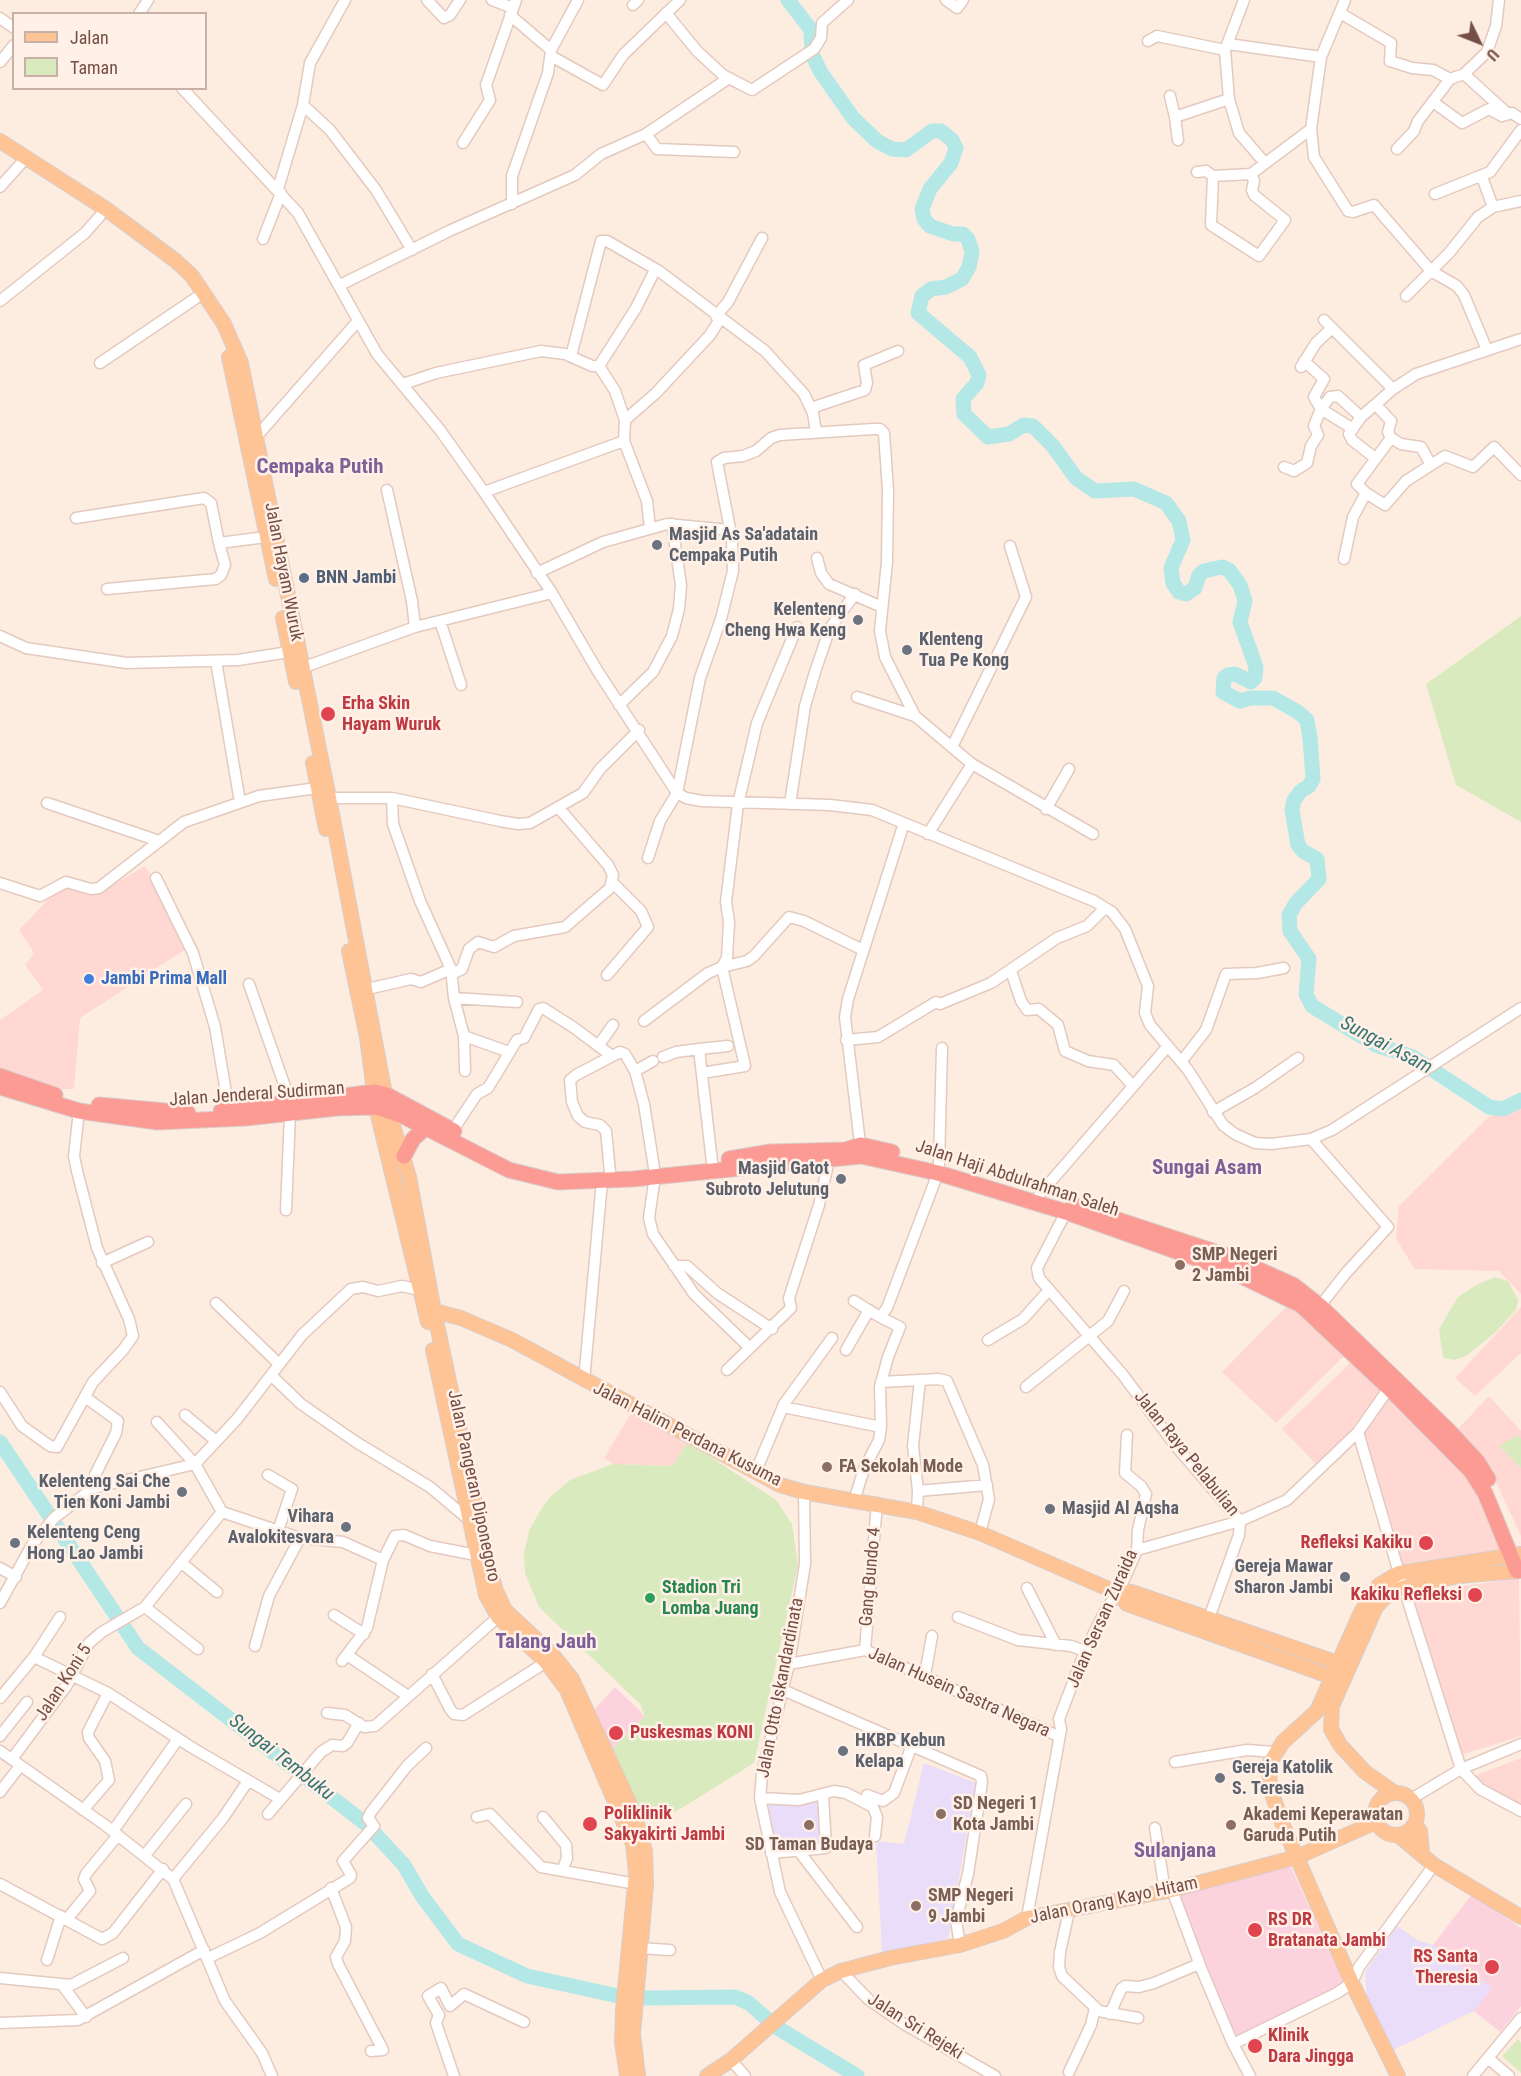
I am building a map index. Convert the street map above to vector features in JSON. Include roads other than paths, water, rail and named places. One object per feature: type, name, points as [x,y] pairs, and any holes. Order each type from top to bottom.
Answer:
[{"type":"highway","name":"Jalan Jenderal Sudirman","points":[[6,1084],[78,1111],[128,1114],[192,1122],[290,1107]]},
{"type":"highway","name":"Jalan Jenderal Sudirman","points":[[6,1084],[128,1114],[187,1113],[382,1101]]},
{"type":"highway","name":"Jalan Haji Abdulrahman Saleh","points":[[382,1101],[425,1128],[526,1176],[558,1182],[655,1172],[829,1160],[861,1151]]},
{"type":"highway","name":"Jalan Haji Abdulrahman Saleh","points":[[382,1101],[453,1130],[527,1167],[606,1177]]},
{"type":"highway","points":[[404,1156],[413,1139],[425,1128]]},
{"type":"highway","name":"Jalan Haji Abdulrahman Saleh","points":[[655,1172],[770,1152],[861,1151],[938,1168],[1039,1195],[1231,1257],[1293,1285],[1320,1306],[1477,1461],[1491,1483],[1518,1553],[1519,1570]]},
{"type":"highway","name":"Jalan Haji Abdulrahman Saleh","points":[[938,1168],[1229,1270],[1288,1297],[1316,1317],[1471,1471],[1518,1553]]},
{"type":"main road","name":"Jalan Hayam Wuruk","points":[[0,141],[24,162],[170,267],[216,327],[232,366],[266,537],[329,798],[367,989],[382,1101]]},
{"type":"main road","name":"Jalan Hayam Wuruk","points":[[0,152],[24,162],[160,247],[192,276],[224,324],[234,344],[246,383],[294,652]]},
{"type":"main road","name":"Jalan Hayam Wuruk","points":[[298,670],[318,788],[367,1037],[382,1101]]},
{"type":"main road","name":"Jalan Pangeran Diponegoro","points":[[382,1101],[404,1156],[423,1242],[462,1461],[468,1519],[486,1595],[498,1617],[546,1662],[567,1690],[634,1814],[645,1851],[646,1885],[633,2034],[638,2076]]},
{"type":"main road","name":"Jalan Pangeran Diponegoro","points":[[382,1101],[420,1290],[496,1591],[512,1617],[565,1668],[633,1844],[636,1884],[622,2010],[622,2042],[627,2076]]},
{"type":"main road","name":"Jalan Halim Perdana Kusuma","points":[[434,1311],[461,1318],[495,1332],[780,1485],[804,1492],[878,1503],[917,1512],[980,1533],[1118,1593],[1127,1604],[1338,1663]]},
{"type":"main road","points":[[1395,1793],[1385,1796],[1378,1803],[1375,1812],[1376,1822],[1389,1834],[1398,1835],[1414,1825],[1417,1816],[1411,1799],[1395,1793],[1365,1772],[1340,1744],[1324,1714],[1332,1677],[1367,1600],[1379,1586],[1399,1573],[1518,1553]]},
{"type":"main road","points":[[1398,2076],[1352,1983],[1297,1857],[1270,1788],[1269,1764],[1275,1752],[1324,1714],[1341,1684],[1376,1607],[1389,1593],[1405,1587],[1459,1576],[1519,1570]]},
{"type":"main road","name":"Jalan Halim Perdana Kusuma","points":[[1118,1593],[1132,1592],[1209,1618],[1231,1634],[1332,1677]]},
{"type":"main road","name":"Jalan Orang Kayo Hitam","points":[[707,2076],[731,2060],[822,1980],[841,1971],[890,1958],[960,1945],[1003,1931],[1027,1918],[1168,1890],[1297,1857],[1376,1822]]},
{"type":"main road","points":[[1414,1825],[1420,1832],[1422,1853]]},
{"type":"main road","points":[[1398,1835],[1405,1843],[1422,1853],[1434,1864],[1521,1917]]},
{"type":"street","points":[[263,239],[280,191],[303,105],[310,63],[345,0]]},
{"type":"street","points":[[427,0],[444,18],[450,15],[460,0]]},
{"type":"street","points":[[492,0],[513,8],[551,53],[603,85],[623,55],[680,0]]},
{"type":"street","points":[[512,204],[512,176],[548,73],[551,53],[578,0]]},
{"type":"street","points":[[666,13],[697,51],[729,78],[755,89],[814,49],[820,38],[822,23],[848,0]]},
{"type":"street","points":[[946,0],[957,8],[963,0]]},
{"type":"street","points":[[1244,0],[1227,47],[1229,99],[1239,133],[1265,163]]},
{"type":"street","points":[[1345,0],[1321,57],[1311,129],[1314,157],[1348,211],[1353,212],[1374,205],[1431,271],[1457,286],[1464,295],[1487,350]]},
{"type":"street","points":[[1397,149],[1414,131],[1418,121],[1450,79],[1464,74],[1483,57],[1490,46],[1496,26],[1499,0]]},
{"type":"street","points":[[463,143],[489,100],[486,85],[513,8]]},
{"type":"street","points":[[1340,13],[1390,42],[1390,61],[1412,68],[1433,70],[1450,79]]},
{"type":"street","points":[[1148,41],[1157,36],[1227,47],[1321,57]]},
{"type":"street","points":[[0,62],[12,47]]},
{"type":"street","points":[[1464,74],[1508,114],[1521,119]]},
{"type":"street","points":[[340,285],[575,175],[602,154],[646,134],[729,78]]},
{"type":"street","points":[[184,90],[280,191],[303,220],[340,285],[357,322],[377,354],[440,430],[484,492],[552,592],[619,705],[639,730],[677,793],[686,798],[702,801],[872,810],[1014,866],[1105,908],[1116,916],[1125,929],[1148,986],[1147,1019],[1181,1062],[1213,1112],[1235,1134],[1255,1143],[1271,1144],[1311,1139],[1350,1118],[1521,1008]]},
{"type":"street","points":[[1170,96],[1178,140]]},
{"type":"street","points":[[1175,117],[1229,99]]},
{"type":"street","points":[[1433,102],[1462,123],[1489,109],[1502,116],[1508,114]]},
{"type":"street","points":[[303,105],[330,130],[376,190],[412,250]]},
{"type":"street","points":[[1197,172],[1209,172],[1213,176],[1251,174],[1311,129]]},
{"type":"street","points":[[1435,194],[1482,177],[1496,166],[1521,130]]},
{"type":"street","points":[[646,134],[657,149],[734,152]]},
{"type":"street","points":[[0,187],[24,162]]},
{"type":"street","points":[[1213,176],[1211,225],[1259,256],[1285,220],[1254,195],[1252,190],[1254,181],[1251,174]]},
{"type":"street","points":[[1482,177],[1493,207]]},
{"type":"street","points":[[1406,296],[1469,227],[1493,207],[1521,201]]},
{"type":"street","points":[[0,301],[85,233],[100,216]]},
{"type":"street","points":[[625,420],[656,393],[710,335],[762,238]]},
{"type":"street","points":[[571,356],[601,241],[607,241],[659,271],[718,318],[765,351],[804,394],[811,408],[816,432]]},
{"type":"street","points":[[599,366],[636,308],[654,272],[659,271]]},
{"type":"street","points":[[100,363],[196,298]]},
{"type":"street","points":[[257,436],[357,322]]},
{"type":"street","points":[[1353,429],[1321,409],[1314,396],[1324,379],[1303,364],[1312,339],[1328,324],[1393,389]]},
{"type":"street","points":[[1375,458],[1350,437],[1361,417],[1393,389],[1416,374],[1521,339]]},
{"type":"street","points":[[402,384],[436,373],[496,363],[541,351],[571,356],[599,366],[615,391],[625,420],[624,441],[647,501],[650,528]]},
{"type":"street","points":[[811,408],[865,390],[867,383],[864,365],[898,351]]},
{"type":"street","points":[[1284,467],[1294,471],[1307,463],[1311,446],[1318,435],[1314,426],[1325,401],[1338,396],[1361,417]]},
{"type":"street","points":[[1376,405],[1391,421],[1388,432],[1391,438],[1401,444],[1421,447],[1431,465]]},
{"type":"street","points":[[648,858],[660,821],[677,793],[700,678],[721,619],[733,571],[730,530],[717,462],[724,458],[743,456],[756,451],[780,435],[878,429],[884,433],[888,490],[887,562],[880,631],[885,657],[915,716]]},
{"type":"street","points":[[1391,438],[1358,484],[1366,493],[1385,505],[1406,481],[1448,455],[1473,467],[1494,447],[1521,475]]},
{"type":"street","points":[[484,492],[624,441]]},
{"type":"street","points":[[387,490],[412,601],[415,627]]},
{"type":"street","points":[[1344,559],[1353,517],[1366,493]]},
{"type":"street","points":[[76,518],[204,498],[211,502],[225,565],[216,579],[107,589]]},
{"type":"street","points":[[537,573],[603,542],[650,528],[672,524],[730,530]]},
{"type":"street","points":[[619,705],[653,672],[672,636],[680,609],[681,585],[672,524]]},
{"type":"street","points":[[219,543],[266,537]]},
{"type":"street","points":[[952,747],[1026,597],[1010,546]]},
{"type":"street","points":[[817,558],[820,573],[829,584],[882,608]]},
{"type":"street","points":[[298,670],[415,627],[552,592]]},
{"type":"street","points":[[790,804],[805,706],[815,672],[830,628],[855,594]]},
{"type":"street","points":[[440,621],[461,685]]},
{"type":"street","points":[[702,1073],[746,1066],[722,967],[728,944],[726,902],[738,804],[757,723],[797,627]]},
{"type":"street","points":[[0,636],[26,648],[102,661],[146,664],[216,661],[294,652]]},
{"type":"street","points":[[216,661],[240,802]]},
{"type":"street","points":[[857,697],[915,716],[972,764],[1046,809],[1093,834]]},
{"type":"street","points":[[329,798],[392,798],[518,824],[530,822],[583,793],[600,770],[639,730]]},
{"type":"street","points":[[928,834],[972,764]]},
{"type":"street","points":[[1046,809],[1069,769]]},
{"type":"street","points":[[0,883],[40,896],[66,882],[91,889],[99,888],[128,868],[159,840],[184,822],[240,802],[274,793],[318,788]]},
{"type":"street","points":[[392,798],[393,824],[405,861],[452,971],[454,998],[464,1036],[465,1071]]},
{"type":"street","points":[[47,803],[159,840]]},
{"type":"street","points":[[558,807],[608,865],[613,875],[613,883],[641,911],[648,927],[607,975]]},
{"type":"street","points":[[861,1151],[845,1017],[848,999],[904,823]]},
{"type":"street","points":[[156,878],[193,953],[215,1027],[229,1110]]},
{"type":"street","points":[[367,989],[411,979],[421,982],[462,969],[467,952],[478,942],[494,947],[514,936],[565,927],[613,883]]},
{"type":"street","points":[[846,1040],[878,1037],[936,1002],[940,1004],[958,997],[1011,970],[1057,938],[1087,926],[1105,908]]},
{"type":"street","points":[[644,1021],[708,973],[747,961],[754,956],[789,917],[804,921],[863,950]]},
{"type":"street","points":[[1181,1062],[1206,1030],[1226,974],[1257,973],[1284,968]]},
{"type":"street","points":[[1011,970],[1020,1001],[1027,1010],[1039,1009],[1058,1025],[1065,1051],[1088,1061],[1114,1065],[1133,1086]]},
{"type":"street","points":[[249,984],[290,1107],[286,1210]]},
{"type":"street","points":[[454,998],[518,1002]]},
{"type":"street","points":[[453,1130],[477,1094],[488,1088],[516,1040],[524,1038],[539,1009],[543,1008],[612,1056]]},
{"type":"street","points":[[598,1046],[614,1025]]},
{"type":"street","points":[[464,1036],[509,1052]]},
{"type":"street","points":[[635,1071],[676,1052],[728,1046]]},
{"type":"street","points":[[1039,1195],[1168,1047]]},
{"type":"street","points":[[880,1317],[894,1294],[938,1168],[942,1048]]},
{"type":"street","points":[[699,1049],[712,1162]]},
{"type":"street","points":[[584,1381],[606,1177],[606,1131],[600,1125],[585,1122],[578,1116],[572,1102],[570,1085],[576,1075],[623,1052],[635,1071],[644,1104],[655,1172],[649,1218],[652,1234],[694,1294],[749,1347]]},
{"type":"street","points":[[1213,1112],[1255,1088],[1298,1058]]},
{"type":"street","points":[[0,1392],[22,1426],[54,1447],[62,1442],[93,1382],[123,1350],[132,1336],[129,1319],[102,1263],[74,1156],[78,1111]]},
{"type":"street","points":[[1311,1139],[1388,1227],[1346,1273],[1320,1306]]},
{"type":"street","points":[[727,1370],[749,1347],[772,1329],[791,1308],[789,1298],[819,1205],[829,1160]]},
{"type":"street","points":[[988,1340],[1023,1319],[1049,1290],[1039,1278],[1037,1268],[1066,1212]]},
{"type":"street","points":[[102,1263],[148,1242]]},
{"type":"street","points":[[674,1266],[687,1266],[717,1293],[772,1329]]},
{"type":"street","points":[[0,1603],[45,1526],[93,1488],[195,1464],[237,1419],[302,1335],[351,1289],[363,1287],[378,1291],[402,1286],[420,1290]]},
{"type":"street","name":"Jalan Raya Pelabulian","points":[[1049,1290],[1090,1336],[1175,1445],[1240,1521],[1239,1535],[1209,1618]]},
{"type":"street","points":[[1026,1387],[1113,1315],[1124,1291]]},
{"type":"street","points":[[854,1301],[900,1327],[881,1382],[881,1427],[874,1454],[864,1469],[854,1501]]},
{"type":"street","points":[[216,1302],[279,1364]]},
{"type":"street","points":[[846,1350],[869,1310]]},
{"type":"street","points":[[756,1471],[783,1407],[804,1372],[832,1338]]},
{"type":"street","points":[[271,1375],[302,1404],[356,1442],[430,1487],[468,1519]]},
{"type":"street","points":[[917,1512],[918,1491],[913,1446],[920,1380]]},
{"type":"street","points":[[881,1382],[947,1381],[983,1465],[989,1499],[980,1533]]},
{"type":"street","points":[[1137,1550],[1240,1521],[1296,1493],[1358,1432],[1389,1388]]},
{"type":"street","points":[[85,1397],[114,1417],[119,1426],[100,1462],[93,1488]]},
{"type":"street","points":[[783,1407],[881,1427]]},
{"type":"street","points":[[185,1415],[215,1440]]},
{"type":"street","points":[[157,1422],[195,1464],[222,1512],[300,1538],[344,1542],[383,1560]]},
{"type":"street","points":[[1358,1432],[1399,1573],[1461,1769],[1480,1789],[1521,1811]]},
{"type":"street","name":"Jalan Sersan Zuraida","points":[[1027,1918],[1061,1729],[1059,1719],[1085,1652],[1106,1609],[1118,1593],[1137,1550],[1138,1530],[1146,1494],[1141,1486],[1125,1473],[1127,1435]]},
{"type":"street","points":[[268,1475],[289,1485],[292,1489],[278,1531]]},
{"type":"street","points":[[918,1491],[987,1485]]},
{"type":"street","name":"Jalan Otto Iskandardinata","points":[[804,1492],[805,1564],[789,1664],[762,1774],[760,1798],[780,1892],[822,1980]]},
{"type":"street","name":"Gang Bundo 4","points":[[865,1650],[878,1503]]},
{"type":"street","name":"Jalan Koni 5","points":[[0,1792],[16,1763],[73,1676],[77,1662],[89,1643],[145,1607],[183,1564],[222,1512]]},
{"type":"street","points":[[408,1696],[344,1658],[364,1634],[371,1616],[388,1547],[399,1534],[430,1546],[476,1554]]},
{"type":"street","points":[[255,1646],[269,1596],[300,1538]]},
{"type":"street","points":[[183,1564],[217,1592]]},
{"type":"street","points":[[0,1568],[16,1577]]},
{"type":"street","points":[[1027,1588],[1056,1645]]},
{"type":"street","points":[[145,1607],[198,1649]]},
{"type":"street","points":[[334,1615],[364,1634]]},
{"type":"street","points":[[0,1698],[34,1657],[60,1617]]},
{"type":"street","points":[[327,1713],[345,1715],[370,1728],[375,1726],[498,1617]]},
{"type":"street","points":[[958,1617],[1018,1640],[1071,1646],[1085,1652]]},
{"type":"street","points":[[926,1675],[932,1636]]},
{"type":"street","name":"Jalan Husein Sastra Negara","points":[[789,1664],[865,1650],[926,1675],[1058,1736]]},
{"type":"street","points":[[34,1657],[108,1693],[178,1739],[280,1799]]},
{"type":"street","points":[[432,1674],[450,1709],[454,1714],[463,1715],[546,1662]]},
{"type":"street","points":[[783,1690],[976,1772],[982,1782],[968,1874],[957,1920],[960,1945]]},
{"type":"street","points":[[83,1810],[109,1780],[105,1761],[89,1738],[88,1732],[108,1693]]},
{"type":"street","points":[[0,1736],[27,1702]]},
{"type":"street","points":[[268,1814],[326,1748],[347,1743],[359,1723]]},
{"type":"street","points":[[47,1960],[64,1918],[90,1891],[84,1879],[86,1874],[178,1739]]},
{"type":"street","points":[[1411,1799],[1461,1769],[1521,1744]]},
{"type":"street","points":[[867,1795],[883,1801],[894,1793],[912,1745]]},
{"type":"street","points":[[0,2023],[70,2022],[86,2017],[206,1954],[260,1933],[350,1878],[351,1875],[343,1862],[371,1829],[368,1818],[370,1812],[407,1766],[426,1748]]},
{"type":"street","points":[[0,1750],[116,1833],[173,1879],[225,2001],[262,2053],[272,2076]]},
{"type":"street","points":[[1174,1762],[1247,1750],[1275,1752]]},
{"type":"street","points":[[173,1879],[223,1818],[248,1781]]},
{"type":"street","points":[[760,1798],[799,1800],[834,1791],[846,1793],[873,1807],[877,1816],[875,1836]]},
{"type":"street","points":[[771,1852],[826,1848],[823,1795]]},
{"type":"street","points":[[145,1855],[186,1804]]},
{"type":"street","points":[[477,1817],[490,1814],[541,1867],[563,1869],[636,1884]]},
{"type":"street","points":[[543,1817],[566,1845],[567,1858],[563,1869]]},
{"type":"street","points":[[1155,1828],[1168,1890],[1233,2044],[1250,2076]]},
{"type":"street","points":[[798,1850],[857,1927]]},
{"type":"street","points":[[1233,2044],[1337,1993],[1352,1983],[1359,1967],[1434,1864]]},
{"type":"street","points":[[0,1884],[95,1937],[107,1937],[162,1869]]},
{"type":"street","points":[[331,1888],[346,1927],[345,1941],[336,1958],[382,2050],[371,2051]]},
{"type":"street","points":[[1069,1911],[1059,1968],[1065,1981],[1095,2008],[1110,2014],[1138,2018]]},
{"type":"street","points":[[639,1948],[670,1950]]},
{"type":"street","points":[[0,1978],[71,1985],[123,1958]]},
{"type":"street","points":[[1110,2014],[1121,1989],[1125,1986],[1139,1987],[1154,1983],[1200,1964]]},
{"type":"street","name":"Jalan Sri Rejeki","points":[[841,1971],[869,2000],[904,2024],[995,2076]]},
{"type":"street","points":[[63,1986],[86,2017]]},
{"type":"street","points":[[454,2076],[436,2023],[439,2015],[428,1996],[441,1988],[450,2006],[464,1995],[524,2022]]},
{"type":"street","points":[[1069,2072],[1091,2025],[1095,2008]]},
{"type":"street","points":[[1473,2076],[1521,2018]]},
{"type":"street","points":[[1488,2058],[1509,2076]]},
{"type":"street","points":[[731,2060],[745,2076]]},
{"type":"waterway","name":"Sungai Asam","points":[[788,0],[811,30],[812,54],[820,71],[853,118],[877,141],[892,149],[906,150],[932,131],[941,131],[952,140],[956,148],[951,163],[930,189],[922,209],[924,219],[930,226],[953,234],[963,234],[968,239],[972,252],[969,267],[962,279],[946,287],[931,289],[922,296],[918,313],[970,357],[979,375],[977,383],[963,399],[964,414],[988,437],[1009,434],[1024,425],[1033,426],[1053,446],[1076,478],[1095,491],[1134,489],[1166,503],[1179,521],[1183,540],[1171,568],[1173,583],[1179,592],[1186,594],[1195,588],[1199,575],[1204,571],[1222,567],[1229,570],[1240,585],[1245,601],[1240,622],[1256,667],[1255,678],[1251,682],[1235,674],[1228,675],[1224,678],[1223,692],[1240,701],[1250,698],[1273,698],[1298,712],[1307,720],[1313,779],[1294,800],[1292,810],[1298,845],[1303,851],[1317,859],[1319,879],[1296,903],[1289,915],[1290,931],[1309,959],[1306,994],[1312,1006],[1376,1045],[1413,1057],[1489,1107],[1503,1109],[1521,1100]]},
{"type":"waterway","name":"Sungai Tembuku","points":[[0,1442],[138,1648],[366,1824],[404,1865],[422,1896],[458,1944],[527,1976],[618,1996]]},
{"type":"waterway","name":"Sungai Tembuku","points":[[643,1998],[735,1997],[749,2003],[776,2027],[857,2076]]},
{"type":"place","name":"Masjid As Sa'adatain Cempaka Putih","points":[[657,545]]},
{"type":"place","name":"BNN Jambi","points":[[304,578]]},
{"type":"place","name":"Kelenteng Cheng Hwa Keng","points":[[858,620]]},
{"type":"place","name":"Klenteng Tua Pe Kong","points":[[907,650]]},
{"type":"place","name":"Erha Skin Hayam Wuruk","points":[[328,714]]},
{"type":"place","name":"Jambi Prima Mall","points":[[89,979]]},
{"type":"place","name":"Masjid Gatot Subroto Jelutung","points":[[841,1179]]},
{"type":"place","name":"SMP Negeri 2 Jambi","points":[[1180,1265]]},
{"type":"place","name":"FA Sekolah Mode","points":[[827,1467]]},
{"type":"place","name":"Kelenteng Sai Che Tien Koni Jambi","points":[[182,1492]]},
{"type":"place","name":"Masjid Al Aqsha","points":[[1050,1509]]},
{"type":"place","name":"Vihara Avalokitesvara","points":[[346,1527]]},
{"type":"place","name":"Kelenteng Ceng Hong Lao Jambi","points":[[15,1543]]},
{"type":"place","name":"Refleksi Kakiku","points":[[1426,1543]]},
{"type":"place","name":"Gereja Mawar Sharon Jambi","points":[[1345,1577]]},
{"type":"place","name":"Kakiku Refleksi","points":[[1475,1595]]},
{"type":"place","name":"Stadion Tri Lomba Juang","points":[[650,1598]]},
{"type":"place","name":"Puskesmas KONI","points":[[616,1733]]},
{"type":"place","name":"HKBP Kebun Kelapa","points":[[843,1751]]},
{"type":"place","name":"Gereja Katolik S. Teresia","points":[[1220,1778]]},
{"type":"place","name":"SD Negeri 1 Kota Jambi","points":[[941,1814]]},
{"type":"place","name":"Poliklinik Sakyakirti Jambi","points":[[590,1824]]},
{"type":"place","name":"SD Taman Budaya","points":[[809,1825]]},
{"type":"place","name":"Akademi Keperawatan Garuda Putih","points":[[1231,1825]]},
{"type":"place","name":"SMP Negeri 9 Jambi","points":[[916,1906]]},
{"type":"place","name":"RS DR Bratanata Jambi","points":[[1255,1930]]},
{"type":"place","name":"RS Santa Theresia","points":[[1492,1967]]},
{"type":"place","name":"Klinik Dara Jingga","points":[[1255,2046]]},
{"type":"district","name":"Cempaka Putih","points":[[320,468]]},
{"type":"district","name":"Sungai Asam","points":[[1207,1169]]},
{"type":"district","name":"Talang Jauh","points":[[546,1643]]},
{"type":"district","name":"Sulanjana","points":[[1175,1852]]}]
